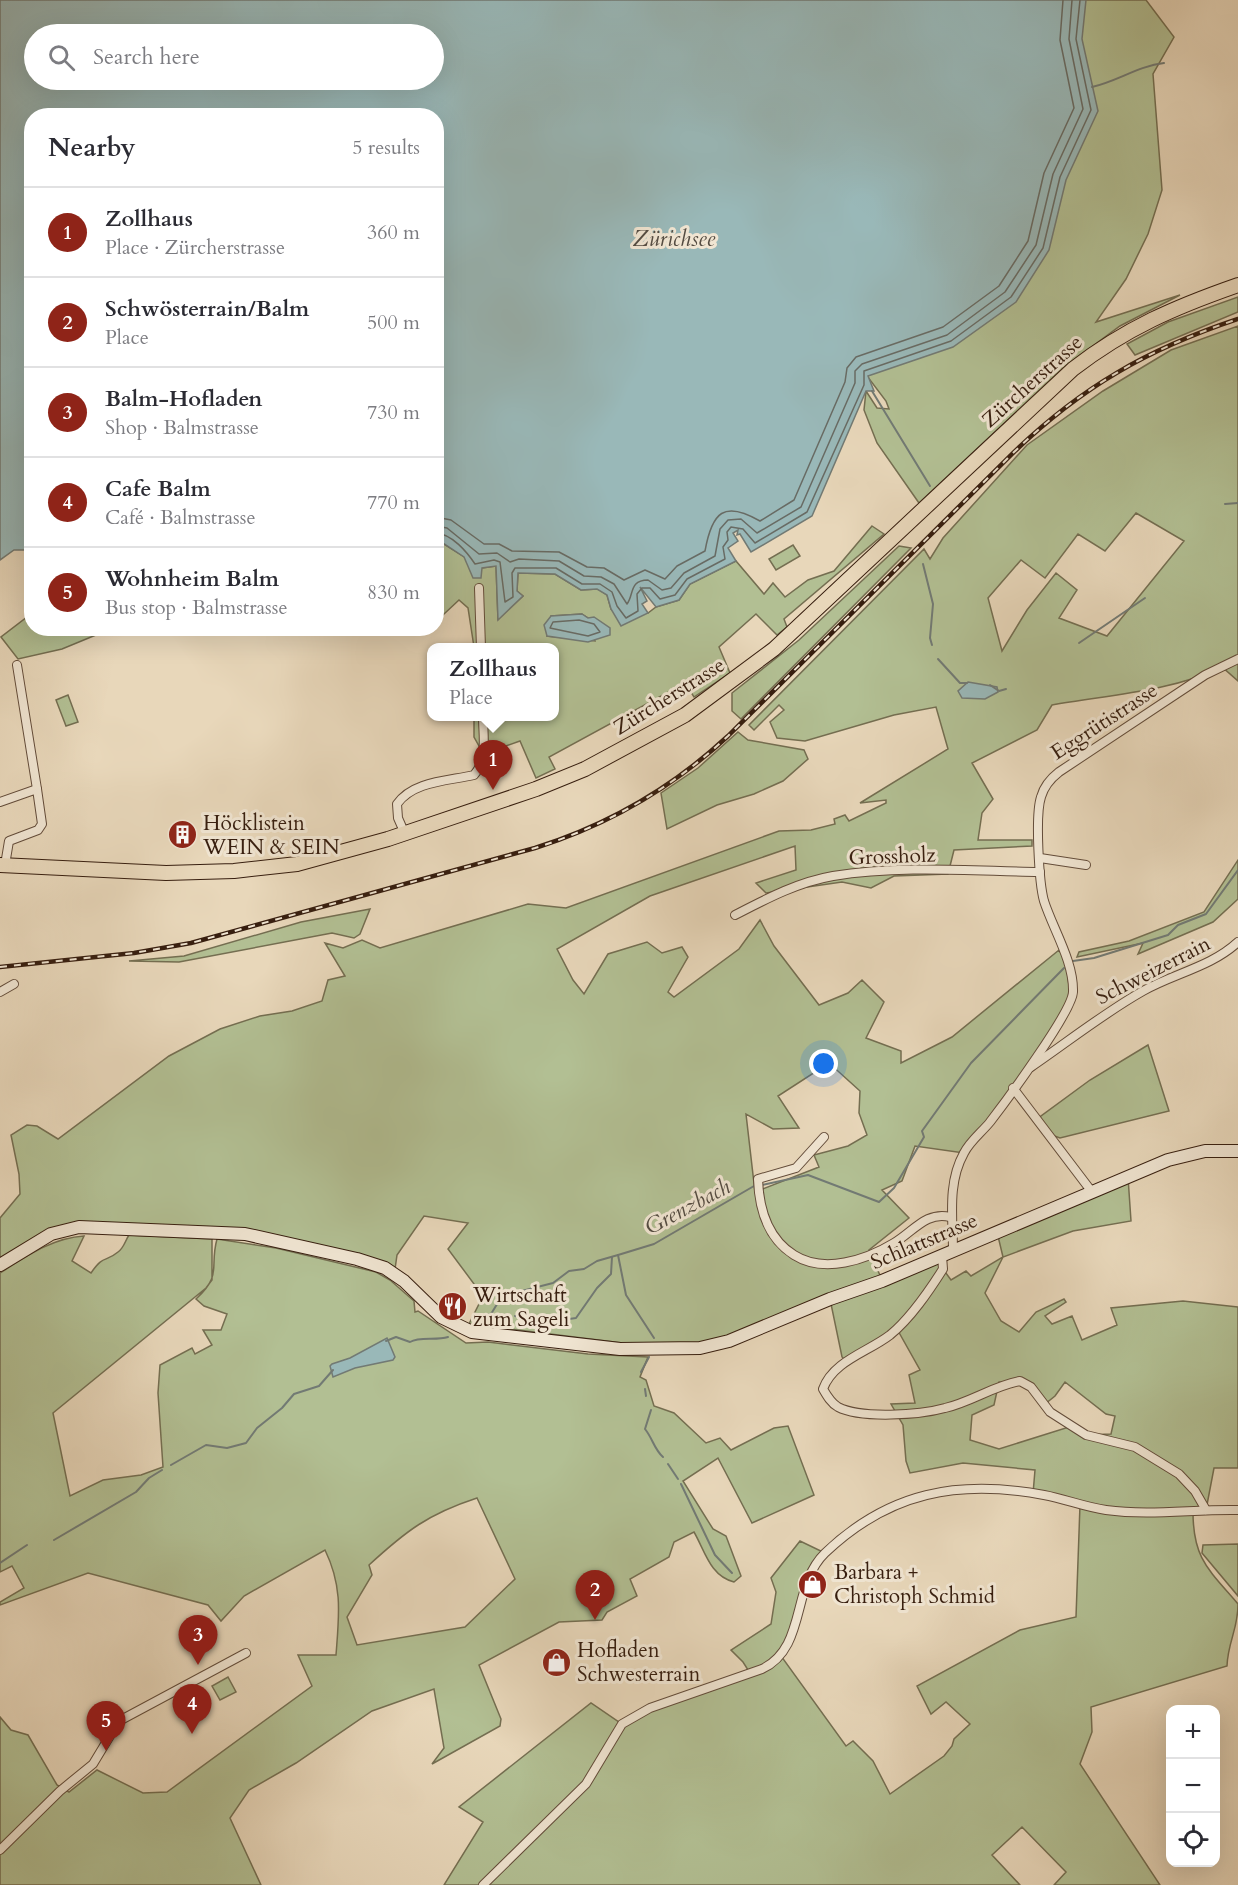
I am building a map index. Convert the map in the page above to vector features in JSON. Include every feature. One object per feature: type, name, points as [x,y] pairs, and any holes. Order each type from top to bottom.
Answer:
[{"type":"main road","name":"Zürcherstrasse","points":[[3,865],[166,873],[234,871],[297,864],[405,834],[536,789],[585,769],[685,715],[743,674],[804,623],[1073,369],[1100,348],[1153,317],[1238,285]]},
{"type":"street","points":[[479,588],[480,643]]},
{"type":"street","name":"Eggrütistrasse","points":[[947,1253],[956,1174],[964,1153],[990,1122],[1056,1028],[1071,1002],[1073,991],[1069,968],[1044,901],[1040,872],[1039,807],[1044,789],[1052,777],[1205,675],[1238,659]]},
{"type":"street","points":[[3,865],[9,841],[38,830],[42,825],[17,665]]},
{"type":"street","points":[[405,834],[398,818],[397,804],[404,794],[443,779],[474,775],[480,768],[484,756],[483,721]]},
{"type":"street","points":[[0,802],[37,789]]},
{"type":"street","points":[[1040,858],[1086,864]]},
{"type":"street","name":"Grossholz","points":[[735,915],[785,890],[832,876],[893,871],[1040,872]]},
{"type":"street","name":"Schweizerrain","points":[[1026,1071],[1116,1006],[1147,989],[1222,956],[1238,942]]},
{"type":"street","points":[[0,992],[14,984]]},
{"type":"street","points":[[1013,1088],[1092,1192]]},
{"type":"street","points":[[824,1137],[796,1168],[758,1179],[759,1198],[773,1235],[784,1249],[813,1264],[848,1262],[870,1255],[894,1243],[932,1216],[939,1214],[950,1217]]},
{"type":"street","name":"Schlattstrasse","points":[[0,1265],[51,1234],[79,1227],[245,1234],[357,1259],[385,1268],[404,1281],[441,1317],[465,1330],[486,1335],[620,1349],[671,1349],[714,1345],[1184,1156],[1205,1151],[1238,1151]]},
{"type":"street","points":[[947,1253],[943,1269],[897,1329],[841,1366],[826,1380],[823,1389],[828,1398],[838,1406],[858,1413],[922,1412],[945,1408],[1020,1381],[1031,1387],[1050,1412],[1086,1435],[1135,1447],[1179,1474],[1195,1491],[1206,1510]]},
{"type":"street","points":[[483,1885],[586,1784],[622,1724],[650,1708],[762,1669],[778,1659],[790,1640],[801,1596],[815,1564],[861,1524],[889,1506],[936,1493],[989,1490],[1044,1495],[1114,1511],[1175,1513],[1238,1510]]},
{"type":"street","points":[[0,1850],[60,1791],[93,1764],[124,1717],[246,1653]]},
{"type":"green space","points":[[1081,0],[1146,0],[1174,37],[1153,74],[1162,190],[1148,234],[1126,279],[1096,322],[1180,295],[1120,326],[1063,368],[919,503],[877,443],[864,410],[866,391],[877,408],[889,409],[886,401],[867,376],[1074,59]]},
{"type":"green space","points":[[1238,297],[1238,312],[1135,355],[1127,344],[1168,322]]},
{"type":"green space","points":[[1238,326],[1238,681],[1222,667],[1181,682],[1138,692],[1052,705],[1037,730],[972,763],[993,799],[982,813],[978,840],[1032,840],[1032,846],[954,850],[948,874],[894,876],[871,888],[842,882],[766,893],[756,883],[796,870],[795,846],[650,896],[557,949],[573,980],[584,994],[608,954],[647,942],[662,953],[682,947],[688,957],[668,992],[674,997],[739,949],[760,920],[774,946],[819,1005],[848,993],[862,980],[884,1002],[866,1038],[901,1051],[901,1063],[952,1037],[1059,950],[1066,961],[1071,1002],[1026,1070],[964,1153],[915,1146],[902,1181],[882,1190],[909,1218],[869,1250],[882,1280],[942,1256],[943,1269],[951,1280],[966,1271],[971,1276],[1003,1257],[985,1293],[1001,1321],[1019,1332],[1036,1312],[1064,1299],[1066,1302],[1045,1316],[1052,1324],[1072,1316],[1082,1340],[1117,1325],[1111,1308],[1183,1301],[1238,1307],[1238,1468],[1214,1468],[1206,1510],[1193,1512],[1196,1541],[1200,1553],[1211,1572],[1238,1604],[1227,1666],[1091,1707],[1092,1732],[1080,1764],[1160,1885],[1054,1885],[1066,1872],[1022,1827],[992,1855],[1020,1885],[444,1885],[483,1822],[459,1807],[591,1703],[622,1724],[650,1708],[750,1673],[731,1650],[771,1624],[776,1592],[771,1578],[800,1541],[825,1553],[815,1565],[781,1656],[846,1746],[853,1741],[873,1761],[890,1794],[944,1756],[952,1746],[954,1739],[970,1724],[946,1702],[931,1714],[917,1686],[1020,1630],[1076,1617],[1080,1505],[1033,1494],[1035,1470],[963,1463],[910,1473],[906,1461],[903,1425],[891,1404],[915,1403],[909,1375],[920,1370],[897,1329],[847,1362],[842,1357],[830,1299],[729,1341],[671,1349],[469,1324],[483,1296],[448,1249],[468,1223],[424,1216],[397,1255],[395,1269],[306,1244],[80,1223],[0,1261],[0,1218],[20,1194],[19,1174],[11,1135],[27,1125],[37,1126],[58,1139],[169,1056],[220,1029],[260,1016],[292,1011],[322,1001],[328,980],[345,976],[325,943],[343,948],[362,940],[380,948],[528,904],[566,908],[779,831],[811,830],[835,824],[834,819],[845,815],[849,821],[886,803],[886,800],[860,803],[948,749],[936,707],[894,715],[805,741],[777,738],[770,722],[784,710],[779,705],[754,730],[749,725],[924,549],[930,559],[943,538],[1027,445],[1103,391],[1171,350]],"holes":[[[1136,513],[1184,541],[1107,636],[1059,618],[1077,590],[1056,573],[1027,610],[1002,651],[988,598],[1021,560],[1045,578],[1078,534],[1105,551]],[[829,1063],[860,1091],[859,1113],[867,1135],[848,1146],[814,1155],[819,1167],[755,1192],[746,1114],[773,1129],[799,1128],[778,1096]],[[999,1382],[1031,1387],[1045,1404],[1055,1396],[1065,1382],[1106,1414],[1115,1416],[1111,1434],[1086,1435],[1072,1426],[999,1449],[970,1440],[972,1415],[994,1405]]]},
{"type":"green space","points":[[872,526],[884,534],[784,619],[787,627],[777,635],[756,614],[719,647],[730,673],[694,697],[685,683],[549,757],[555,769],[536,778],[520,741],[500,748],[488,762],[474,737],[474,721],[559,721],[559,643],[473,643],[468,608],[459,600],[444,614],[444,544],[482,568],[496,566],[498,619],[523,596],[517,591],[518,573],[555,574],[581,590],[598,589],[607,595],[611,609],[617,615],[648,613],[656,607],[679,600],[690,584],[736,561],[764,594],[773,583],[785,597],[808,580],[834,571]],"holes":[[[582,614],[588,618],[595,641],[547,636],[551,616]]]},
{"type":"green space","points":[[793,545],[800,556],[776,570],[769,559]]},
{"type":"green space","points":[[899,546],[911,548],[741,719],[732,711],[732,693],[799,640]]},
{"type":"green space","points":[[24,619],[24,636],[93,636],[62,649],[18,659],[1,637]]},
{"type":"green space","points":[[68,695],[78,722],[66,726],[56,700]]},
{"type":"green space","points":[[738,732],[748,740],[804,750],[808,759],[783,781],[754,794],[717,805],[667,829],[661,793],[698,768]]},
{"type":"green space","points":[[1238,860],[1238,899],[1213,922],[1138,954],[1143,943],[1077,957],[1079,952],[1129,941],[1204,912]]},
{"type":"green space","points":[[370,909],[360,934],[354,938],[332,933],[179,962],[129,961],[184,956],[301,922]]},
{"type":"green space","points":[[1148,1045],[1169,1111],[1060,1138],[1049,1134],[1037,1119],[1090,1080]]},
{"type":"green space","points":[[1128,1177],[1131,1221],[1073,1231],[1003,1257],[997,1232]]},
{"type":"green space","points":[[129,1235],[212,1239],[212,1278],[217,1239],[276,1248],[376,1272],[390,1280],[414,1301],[415,1312],[418,1311],[466,1343],[488,1342],[588,1354],[648,1357],[640,1377],[646,1380],[654,1406],[674,1413],[706,1443],[720,1438],[731,1450],[774,1428],[788,1426],[814,1495],[752,1523],[718,1458],[683,1481],[713,1529],[726,1536],[741,1576],[734,1582],[719,1574],[709,1562],[694,1532],[674,1542],[669,1557],[630,1579],[637,1596],[607,1612],[602,1620],[559,1622],[479,1665],[501,1719],[500,1726],[432,1764],[444,1748],[434,1689],[372,1711],[296,1763],[249,1790],[230,1818],[261,1885],[0,1885],[0,1717],[11,1730],[28,1735],[57,1785],[69,1792],[97,1770],[143,1793],[167,1792],[312,1686],[298,1655],[336,1655],[339,1614],[337,1589],[331,1563],[325,1550],[244,1596],[221,1621],[208,1605],[88,1573],[0,1605],[0,1602],[24,1588],[12,1566],[0,1572],[0,1273],[50,1244],[72,1237],[84,1236],[72,1261],[91,1273],[102,1261],[114,1255]],"holes":[[[206,1288],[196,1299],[204,1306],[227,1314],[221,1330],[203,1330],[212,1345],[195,1354],[192,1348],[160,1365],[158,1393],[163,1467],[141,1475],[103,1480],[70,1496],[53,1413]],[[477,1498],[515,1579],[465,1627],[357,1645],[347,1617],[372,1575],[369,1565],[418,1525],[445,1510]]]},
{"type":"green space","points":[[1238,1544],[1238,1596],[1202,1553],[1203,1545]]},
{"type":"green space","points":[[228,1677],[236,1692],[220,1700],[212,1686]]},
{"type":"water","name":"Zürichsee","points":[[0,0],[1086,0],[1082,39],[1098,111],[1066,180],[1049,250],[1016,302],[953,347],[868,376],[874,391],[866,391],[812,516],[751,552],[740,534],[737,535],[738,530],[733,533],[738,541],[728,548],[736,561],[690,584],[679,600],[656,607],[640,587],[647,601],[642,604],[648,613],[621,626],[611,609],[607,595],[597,589],[581,590],[555,574],[518,573],[517,591],[523,596],[498,620],[496,566],[482,568],[481,578],[473,578],[464,557],[444,544],[444,108],[24,108],[24,550],[14,550],[0,560]]},
{"type":"water","points":[[582,614],[588,618],[594,617],[610,628],[610,635],[588,642],[547,636],[544,625],[551,616]]},
{"type":"water","points":[[968,682],[997,687],[998,692],[985,699],[962,698],[958,691]]},
{"type":"water","points":[[387,1338],[395,1357],[393,1360],[355,1368],[333,1377],[330,1366],[332,1364],[350,1358]]},
{"type":"waterway","points":[[1092,87],[1145,67],[1164,63]]},
{"type":"waterway","name":"Grenzbach","points":[[872,391],[930,486]]},
{"type":"waterway","name":"Grenzbach","points":[[1225,504],[1238,503]]},
{"type":"waterway","name":"Grenzbach","points":[[923,564],[933,604],[930,638],[932,645]]},
{"type":"waterway","name":"Grenzbach","points":[[1079,643],[1145,598]]},
{"type":"waterway","name":"Grenzbach","points":[[938,659],[960,683],[967,683]]},
{"type":"waterway","name":"Grenzbach","points":[[990,685],[999,691],[1006,689]]},
{"type":"waterway","name":"Grenzbach","points":[[1073,961],[1094,958],[1168,935],[1178,925],[1206,914],[1238,870]]},
{"type":"waterway","points":[[762,1185],[808,1175],[879,1202],[894,1188],[924,1137],[922,1131],[971,1063],[1064,968]]},
{"type":"waterway","name":"Grenzbach","points":[[654,1338],[626,1295],[618,1255],[654,1244],[754,1186]]},
{"type":"waterway","points":[[476,1319],[491,1314],[502,1296],[553,1283],[569,1271],[584,1269],[597,1261],[618,1255]]},
{"type":"waterway","points":[[515,1316],[548,1322],[576,1318],[597,1288],[611,1274],[612,1257]]},
{"type":"waterway","points":[[386,1341],[396,1337],[410,1342],[418,1339],[448,1337]]},
{"type":"waterway","points":[[641,1372],[649,1357]]},
{"type":"waterway","points":[[171,1465],[206,1445],[227,1448],[246,1443],[257,1428],[282,1408],[294,1394],[319,1386],[333,1370]]},
{"type":"waterway","points":[[645,1389],[646,1396]]},
{"type":"waterway","points":[[651,1410],[645,1429],[663,1457]]},
{"type":"waterway","points":[[668,1464],[678,1479]]},
{"type":"waterway","points":[[54,1540],[136,1492],[149,1478],[162,1470]]},
{"type":"waterway","points":[[681,1484],[715,1555],[732,1573]]},
{"type":"waterway","points":[[0,1563],[27,1545]]},
{"type":"railway","points":[[0,967],[134,953],[191,943],[535,848],[588,828],[638,803],[684,773],[728,736],[1012,454],[1064,409],[1090,390],[1145,357],[1174,343],[1238,319]]},
{"type":"place","name":"Zollhaus","points":[[493,790]]},
{"type":"place","name":"Höcklistein WEIN & SEIN","points":[[182,835]]},
{"type":"place","name":"Wirtschaft zum Sageli","points":[[452,1307]]},
{"type":"place","name":"Barbara + Christoph Schmid","points":[[813,1584]]},
{"type":"place","name":"Schwösterrain/Balm","points":[[595,1620]]},
{"type":"place","name":"Hofladen Schwesterrain","points":[[556,1662]]},
{"type":"place","name":"Balm-Hofladen","points":[[198,1665]]},
{"type":"place","name":"Cafe Balm","points":[[192,1734]]},
{"type":"place","name":"Wohnheim Balm","points":[[106,1751]]}]
